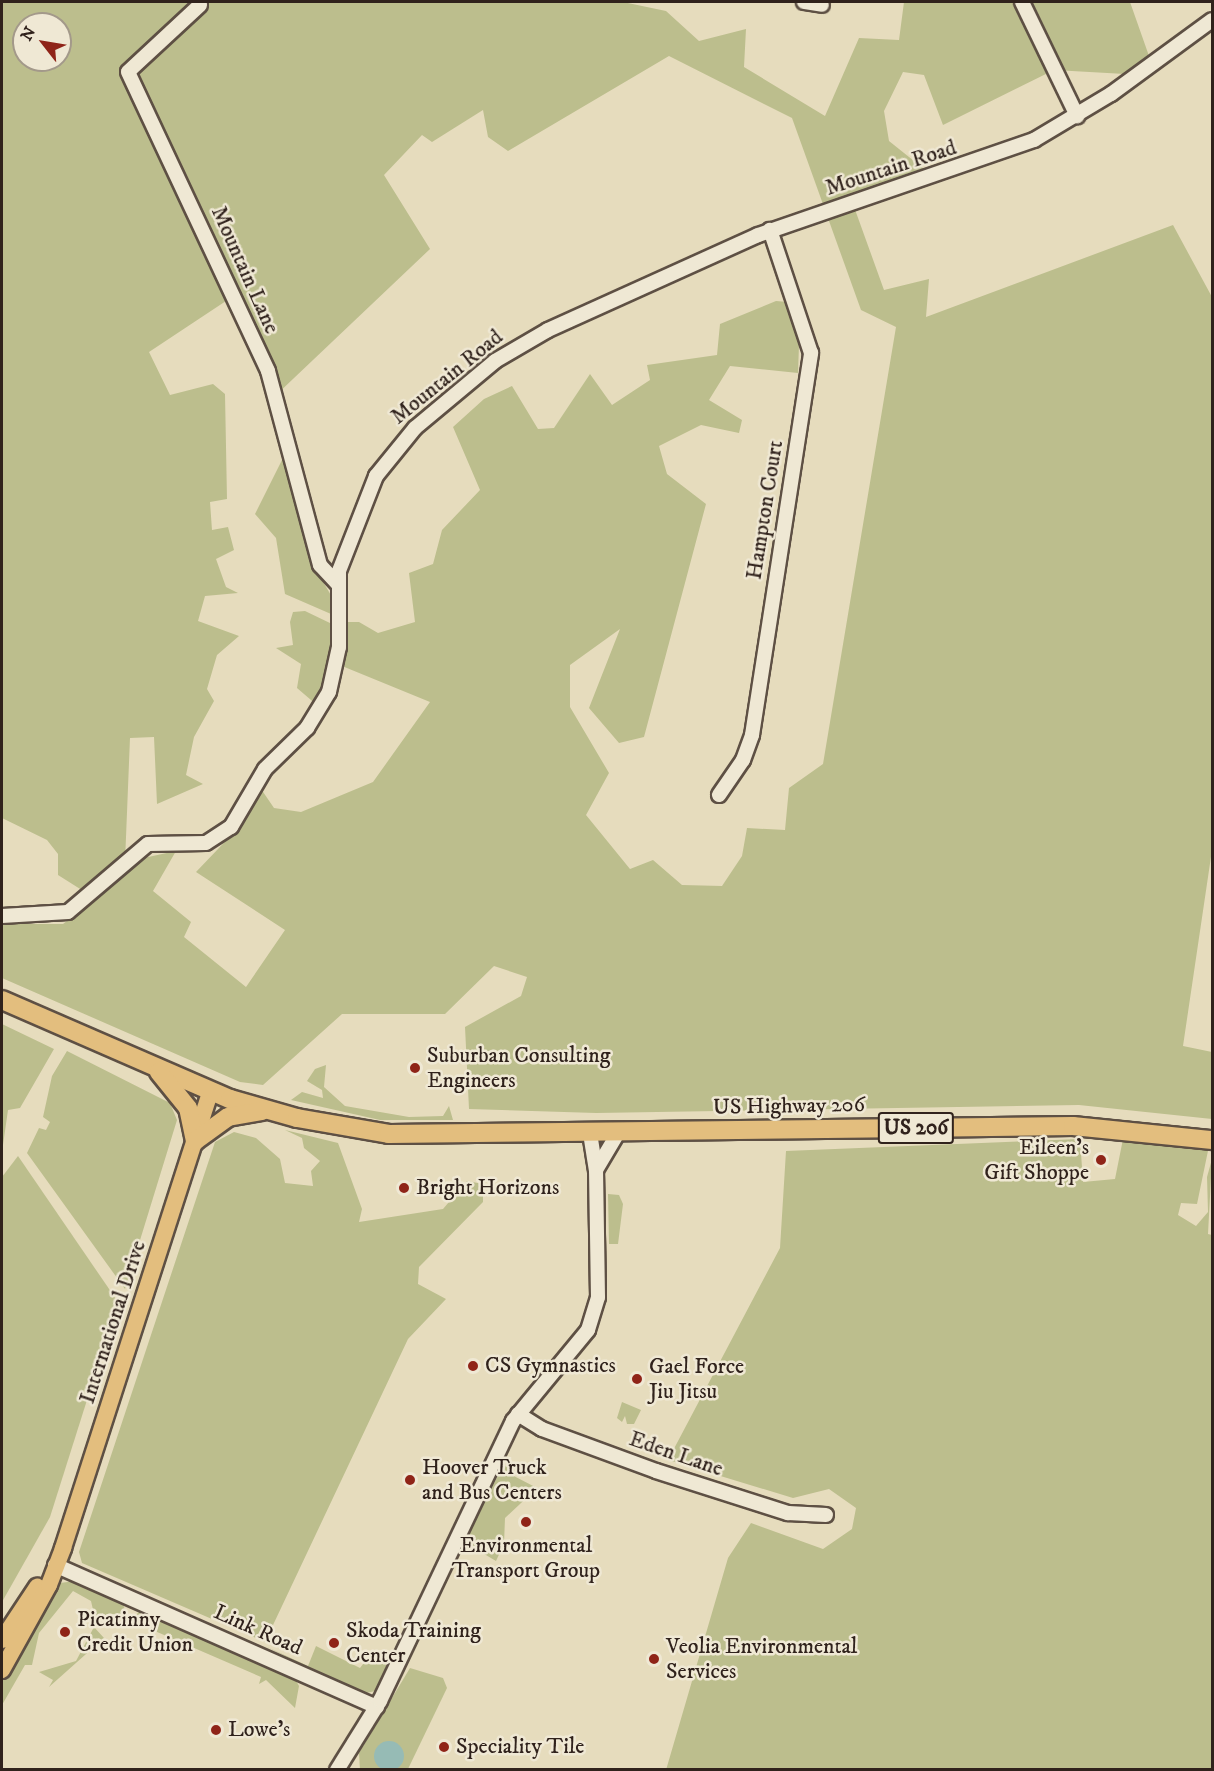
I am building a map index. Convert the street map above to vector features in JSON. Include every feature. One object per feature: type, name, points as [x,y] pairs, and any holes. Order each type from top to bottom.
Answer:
[{"type":"highway","name":"US 206","points":[[2,1000],[210,1092],[267,1110],[389,1134],[618,1133]]},
{"type":"highway","points":[[157,1069],[188,1108],[195,1141],[228,1118],[267,1110]]},
{"type":"highway","name":"US Highway 206","points":[[618,1133],[1073,1126],[1212,1140]]},
{"type":"main road","name":"International Drive","points":[[2,1670],[55,1565],[210,1092]]},
{"type":"main road","name":"International Drive","points":[[2,1640],[55,1565]]},
{"type":"street","points":[[804,2],[822,4]]},
{"type":"street","points":[[1022,2],[1077,116]]},
{"type":"street","name":"Mountain Lane","points":[[204,3],[128,72],[268,371],[320,566],[337,583]]},
{"type":"street","name":"Mountain Road","points":[[2,916],[68,912],[148,844],[206,843],[225,833],[265,769],[308,728],[329,692],[339,647],[337,583],[350,537],[382,466],[456,392],[548,330],[770,230],[994,156],[1077,116],[1212,20]]},
{"type":"street","name":"Hampton Court","points":[[718,795],[743,760],[752,735],[811,353],[770,230]]},
{"type":"street","points":[[596,1170],[618,1133]]},
{"type":"street","points":[[337,1770],[377,1707],[518,1414],[578,1345],[594,1314],[596,1170],[590,1134]]},
{"type":"street","name":"Eden Lane","points":[[518,1414],[542,1429],[656,1471],[788,1513],[826,1515]]},
{"type":"street","name":"Link Road","points":[[55,1565],[377,1707]]},
{"type":"green space","points":[[2,2],[623,2],[666,11],[699,41],[746,29],[744,67],[825,116],[859,38],[899,40],[904,2],[1130,2],[1149,56],[1125,74],[1054,70],[943,125],[924,75],[903,72],[884,111],[889,141],[934,177],[853,204],[884,290],[929,279],[926,317],[1173,225],[1212,297],[1212,850],[1183,1046],[1212,1052],[1212,1119],[1079,1105],[596,1113],[469,1109],[465,1027],[521,996],[527,977],[494,966],[445,1014],[342,1014],[263,1085],[240,1082],[2,978],[2,924],[63,924],[96,899],[58,875],[58,854],[47,840],[2,818]],"holes":[[[669,56],[792,118],[861,310],[896,327],[823,764],[789,788],[785,830],[747,828],[742,856],[722,886],[682,885],[653,860],[630,869],[586,815],[609,773],[570,707],[570,665],[620,629],[589,708],[619,743],[644,737],[706,504],[667,474],[659,446],[701,425],[739,433],[742,420],[709,400],[730,366],[798,373],[799,345],[788,302],[776,301],[720,324],[717,355],[647,365],[650,380],[612,405],[590,374],[554,428],[538,429],[512,386],[484,399],[453,427],[480,490],[442,530],[433,564],[409,573],[415,622],[378,633],[359,622],[344,622],[342,666],[430,702],[373,782],[301,812],[274,808],[259,786],[240,826],[196,872],[285,930],[246,987],[184,937],[191,922],[153,891],[176,851],[125,862],[130,738],[154,737],[157,804],[203,784],[186,775],[194,737],[214,701],[207,689],[217,655],[239,636],[198,621],[205,596],[238,593],[226,587],[216,559],[234,550],[228,527],[212,530],[210,502],[227,499],[225,394],[213,384],[170,395],[149,352],[232,297],[274,397],[430,249],[384,175],[422,135],[432,142],[483,110],[488,137],[508,151]]]},
{"type":"green space","points":[[286,452],[313,565],[332,597],[331,614],[285,594],[276,538],[255,514]]},
{"type":"green space","points":[[305,611],[332,624],[330,667],[318,706],[297,688],[301,664],[276,648],[293,645],[290,622],[293,612]]},
{"type":"green space","points":[[2,1024],[54,1049],[20,1108],[8,1110],[2,1152]]},
{"type":"green space","points":[[67,1051],[170,1103],[177,1120],[125,1289],[27,1153],[39,1128],[46,1130],[50,1122],[43,1117],[52,1076]]},
{"type":"green space","points":[[326,1065],[324,1087],[345,1106],[409,1117],[443,1116],[449,1106],[453,1120],[380,1120],[291,1100],[302,1092],[323,1098],[322,1090],[307,1081],[315,1069]]},
{"type":"green space","points":[[285,1130],[338,1143],[362,1209],[359,1222],[443,1209],[467,1181],[483,1184],[483,1202],[419,1267],[418,1284],[446,1299],[408,1339],[265,1642],[82,1563],[79,1552],[215,1142],[234,1132],[256,1138],[280,1159],[285,1183],[313,1186],[311,1171],[320,1161],[304,1148],[302,1138]]},
{"type":"green space","points":[[1080,1139],[1083,1182],[1115,1179],[1123,1139],[1209,1146],[1197,1204],[1181,1203],[1178,1215],[1196,1226],[1208,1212],[1207,1177],[1212,1159],[1208,1234],[1212,1235],[1212,1769],[666,1770],[728,1558],[751,1523],[823,1549],[852,1529],[856,1508],[829,1489],[793,1498],[668,1460],[780,1248],[786,1151]]},
{"type":"green space","points":[[18,1156],[118,1302],[50,1517],[2,1602],[2,1177]]},
{"type":"green space","points":[[608,1194],[619,1195],[623,1204],[618,1244],[609,1244]]},
{"type":"green space","points":[[622,1402],[641,1410],[634,1424],[627,1424],[625,1416],[622,1422],[617,1418]]},
{"type":"green space","points":[[503,1466],[513,1467],[510,1474],[537,1488],[505,1518],[504,1544],[492,1544],[502,1548],[496,1561],[464,1542]]},
{"type":"green space","points":[[75,1581],[122,1601],[125,1610],[119,1622],[111,1625],[94,1614],[91,1601],[73,1591],[39,1633],[32,1665],[25,1665],[2,1705],[2,1680],[51,1592],[60,1583]]},
{"type":"green space","points":[[142,1610],[294,1677],[299,1686],[295,1708],[266,1680],[259,1684],[261,1677],[141,1625],[136,1628],[134,1616]]},
{"type":"green space","points":[[94,1627],[104,1638],[49,1687],[53,1680],[39,1672],[76,1661]]},
{"type":"green space","points":[[263,1645],[308,1666],[316,1646],[360,1668],[373,1651],[381,1655],[387,1667],[375,1691],[362,1694]]},
{"type":"green space","points":[[410,1668],[443,1678],[447,1688],[408,1769],[360,1770],[359,1753]]},
{"type":"water","points":[[389,1741],[400,1745],[404,1756],[400,1767],[389,1771],[378,1767],[374,1756],[378,1745]]},
{"type":"place","name":"Suburban Consulting Engineers","points":[[415,1068]]},
{"type":"place","name":"Eileen's Gift Shoppe","points":[[1101,1160]]},
{"type":"place","name":"Bright Horizons","points":[[404,1188]]},
{"type":"place","name":"CS Gymnastics","points":[[473,1366]]},
{"type":"place","name":"Gael Force Jiu Jitsu","points":[[637,1379]]},
{"type":"place","name":"Hoover Truck and Bus Centers","points":[[410,1480]]},
{"type":"place","name":"Environmental Transport Group","points":[[526,1522]]},
{"type":"place","name":"Picatinny Credit Union","points":[[65,1632]]},
{"type":"place","name":"Skoda Training Center","points":[[334,1643]]},
{"type":"place","name":"Veolia Environmental Services","points":[[654,1659]]},
{"type":"place","name":"Lowe's","points":[[216,1730]]},
{"type":"place","name":"Speciality Tile","points":[[444,1747]]}]
